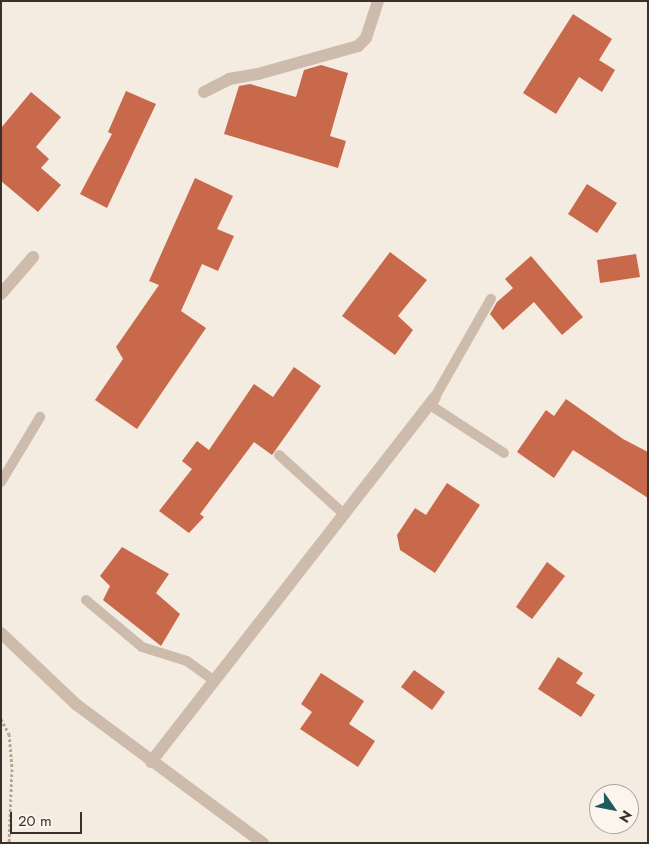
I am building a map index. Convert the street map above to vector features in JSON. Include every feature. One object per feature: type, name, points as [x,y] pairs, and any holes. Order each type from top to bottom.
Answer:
[{"type":"street","points":[[204,92],[229,79],[358,46],[366,38],[378,1]]},
{"type":"street","points":[[1,294],[33,257]]},
{"type":"street","points":[[151,762],[432,401]]},
{"type":"street","points":[[1,632],[77,705],[151,762],[263,843]]},
{"type":"lane","points":[[491,299],[432,401],[504,453]]},
{"type":"lane","points":[[1,482],[40,417]]},
{"type":"lane","points":[[279,455],[345,515]]},
{"type":"lane","points":[[86,600],[142,646],[187,661],[215,681]]},
{"type":"path","points":[[1,719],[9,734],[12,770],[9,843]]},
{"type":"building","points":[[573,14],[612,39],[599,60],[615,70],[602,92],[579,77],[556,114],[523,93]]},
{"type":"building","points":[[321,65],[348,73],[330,136],[346,141],[338,168],[224,134],[239,86],[250,84],[296,97],[304,70]]},
{"type":"building","points":[[126,91],[156,104],[107,208],[80,194],[112,134],[108,132]]},
{"type":"building","points":[[31,92],[61,117],[36,147],[49,159],[41,168],[61,185],[38,212],[1,181],[1,128]]},
{"type":"building","points":[[195,178],[233,196],[217,229],[234,236],[218,271],[202,264],[181,311],[206,328],[137,429],[95,400],[123,359],[116,347],[159,285],[149,281]]},
{"type":"building","points":[[587,184],[617,203],[597,233],[568,214]]},
{"type":"building","points":[[390,252],[427,280],[398,316],[413,330],[395,355],[342,316]]},
{"type":"building","points":[[636,254],[640,277],[600,283],[597,260]]},
{"type":"building","points":[[531,256],[583,317],[562,335],[534,302],[503,330],[490,314],[497,302],[513,288],[505,279]]},
{"type":"building","points":[[294,367],[321,386],[272,455],[254,442],[200,514],[204,517],[189,533],[159,511],[192,469],[182,461],[197,441],[209,450],[254,384],[273,397]]},
{"type":"building","points":[[566,399],[623,439],[648,452],[648,498],[573,450],[554,478],[517,452],[546,410],[554,416]]},
{"type":"building","points":[[447,483],[480,505],[435,573],[400,550],[397,535],[415,508],[426,515]]},
{"type":"building","points":[[122,547],[169,574],[156,593],[180,614],[161,646],[103,600],[110,586],[100,576]]},
{"type":"building","points":[[547,562],[565,576],[532,619],[516,607]]},
{"type":"building","points":[[558,657],[583,673],[576,683],[595,695],[581,717],[538,689]]},
{"type":"building","points":[[414,670],[445,692],[432,710],[401,687]]},
{"type":"building","points":[[321,673],[364,701],[349,724],[375,741],[358,767],[300,729],[312,712],[301,704]]}]
